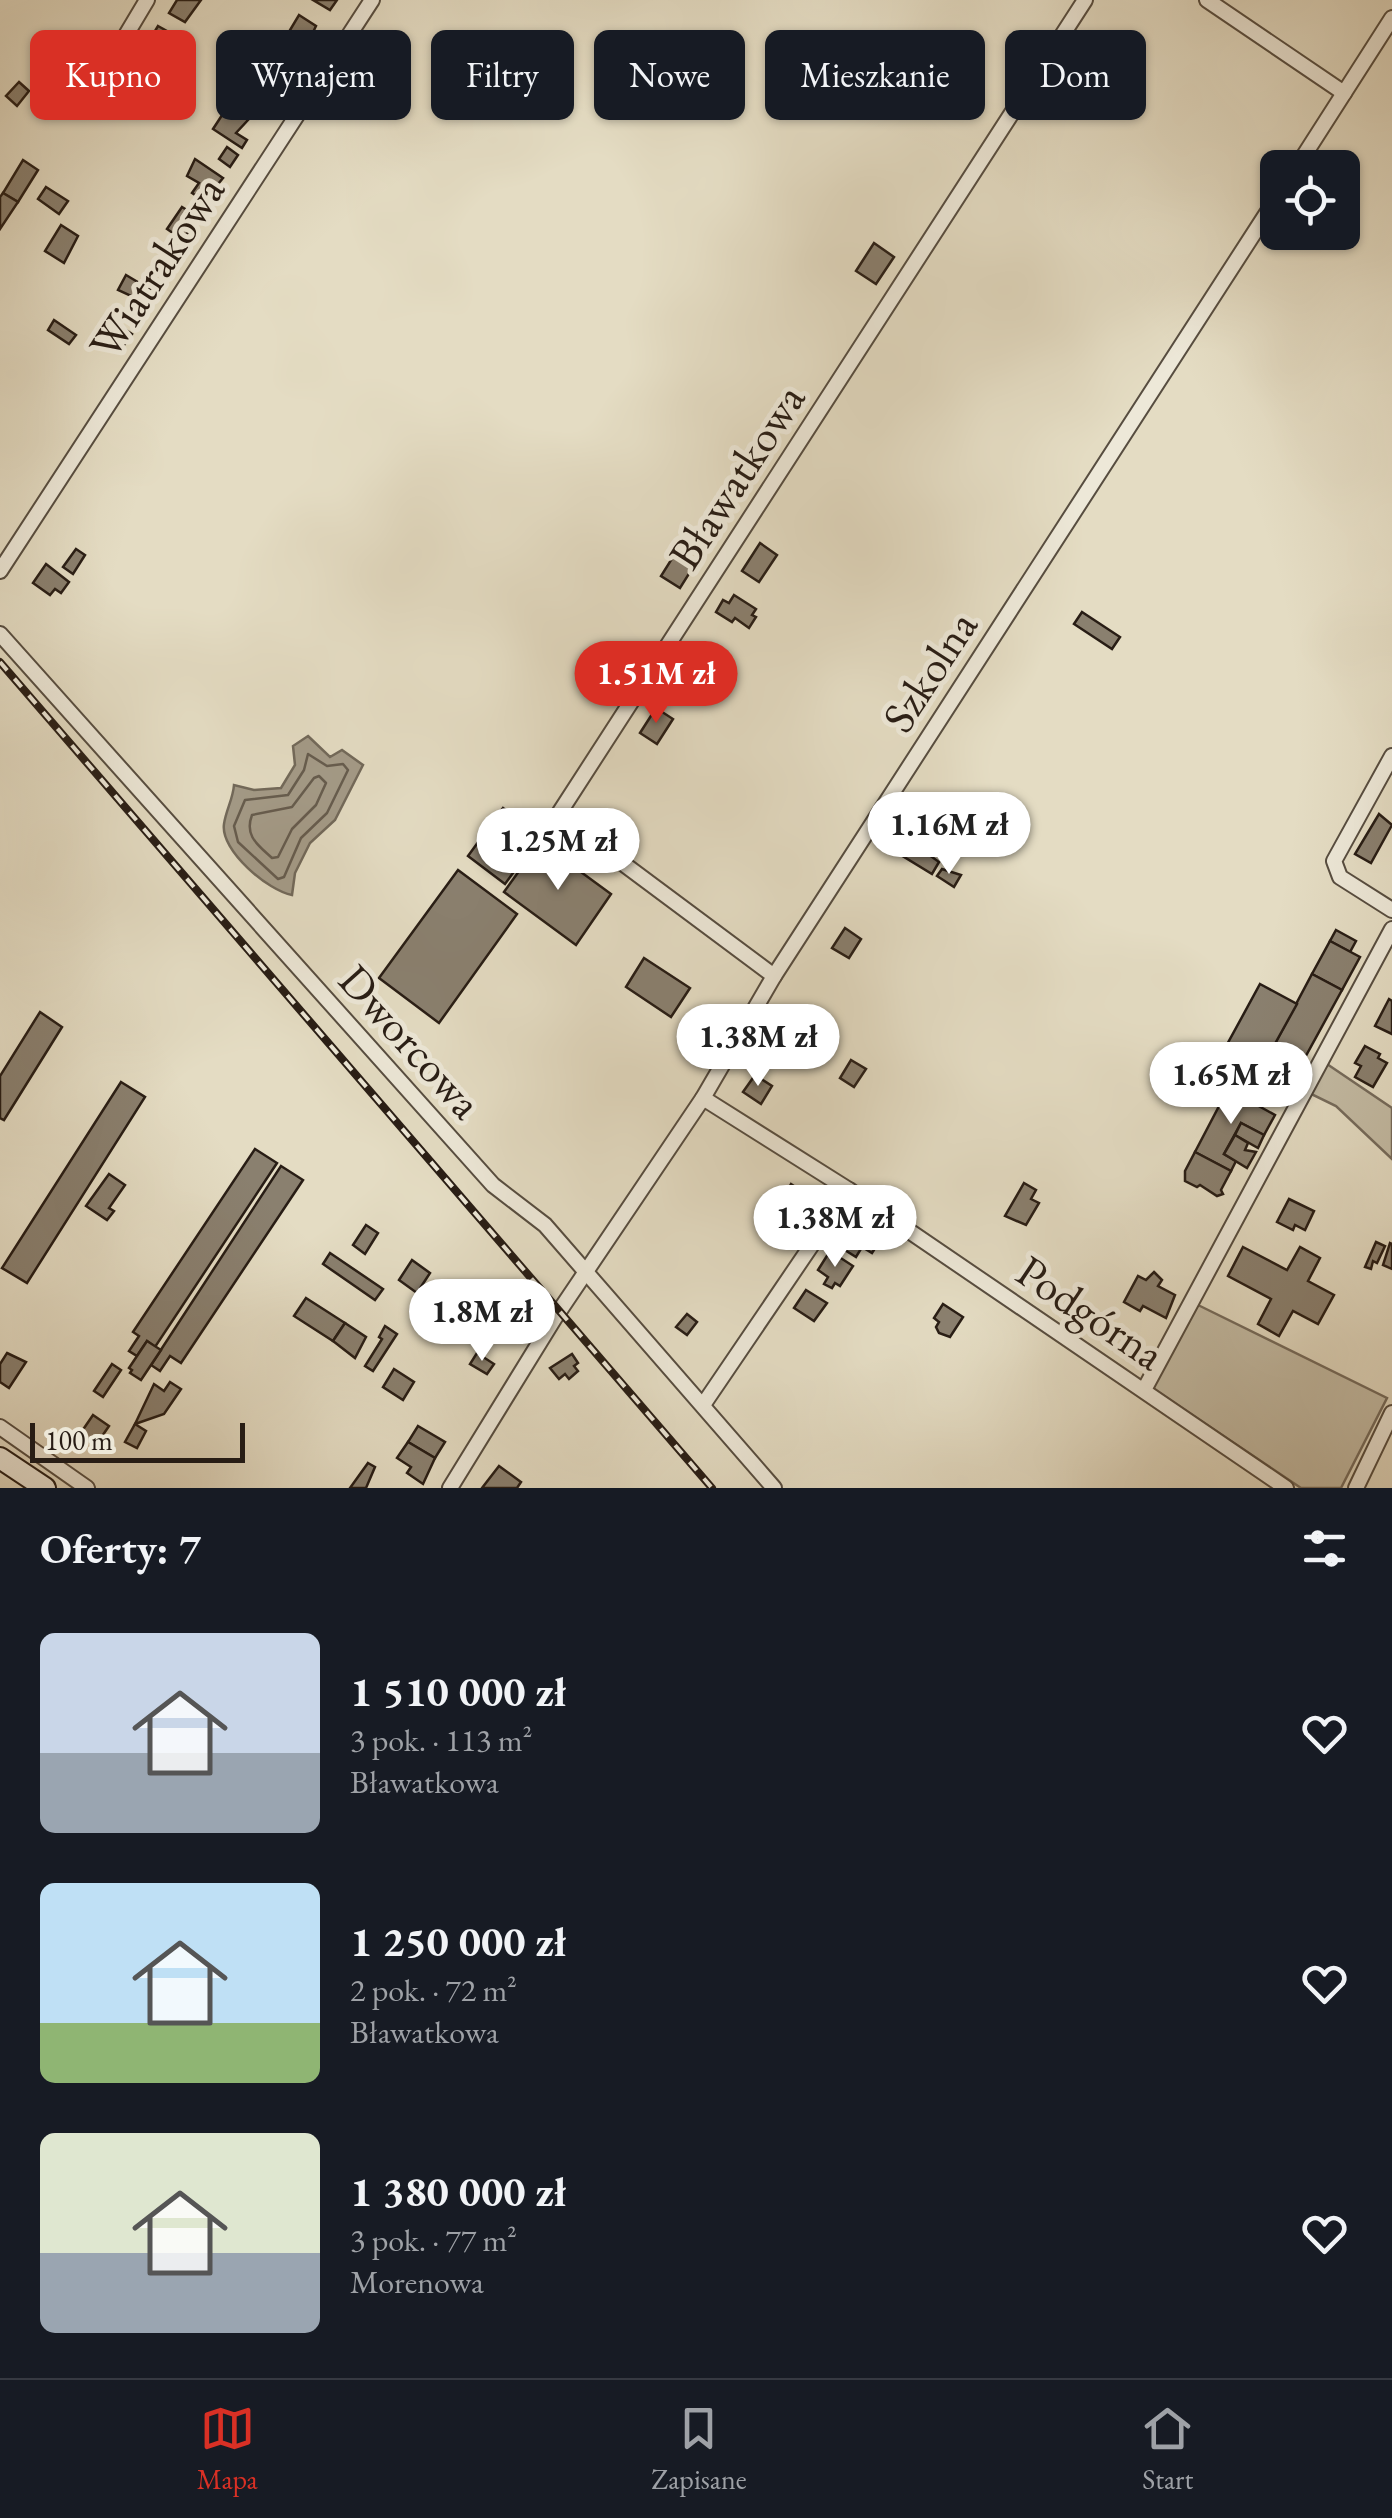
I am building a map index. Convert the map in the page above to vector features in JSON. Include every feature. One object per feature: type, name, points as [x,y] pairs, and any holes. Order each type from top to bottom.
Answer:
[{"type":"main road","points":[[0,1458],[45,1488]]},
{"type":"street","points":[[129,30],[147,0]]},
{"type":"street","name":"Wiatrakowa","points":[[0,571],[372,0]]},
{"type":"street","name":"Bławatkowa","points":[[774,976],[558,815],[1085,0]]},
{"type":"street","points":[[1207,0],[1344,93]]},
{"type":"street","points":[[1308,150],[1392,18]]},
{"type":"street","name":"Szkolna","points":[[450,1488],[554,1320],[703,1098],[774,976],[1260,224]]},
{"type":"street","name":"Dworcowa","points":[[0,634],[484,1175],[545,1225],[774,1488]]},
{"type":"street","points":[[1392,756],[1334,861],[1340,877],[1392,910]]},
{"type":"street","points":[[1144,1390],[1392,929]]},
{"type":"street","name":"Podgórna","points":[[703,1098],[849,1190],[1286,1488]]},
{"type":"street","points":[[703,1405],[849,1190]]},
{"type":"street","points":[[1356,1488],[1392,1413]]},
{"type":"street","points":[[0,1427],[87,1488]]},
{"type":"shaded area","points":[[1324,1062],[1392,1108],[1392,1159],[1336,1106],[1307,1092]]},
{"type":"shaded area","points":[[1198,1305],[1387,1398],[1341,1488],[1301,1488],[1152,1388]]},
{"type":"water","points":[[308,736],[330,757],[342,750],[363,765],[335,820],[310,843],[295,873],[292,895],[271,886],[248,868],[230,846],[224,824],[234,785],[254,790],[281,788],[295,765],[293,746]]},
{"type":"building","points":[[177,0],[201,0],[185,22],[169,13]]},
{"type":"building","points":[[313,0],[337,0],[330,10]]},
{"type":"building","points":[[299,15],[316,26],[314,30],[290,30]]},
{"type":"building","points":[[19,82],[29,91],[17,106],[6,96]]},
{"type":"building","points":[[219,120],[248,120],[236,133],[247,140],[242,148],[213,129]]},
{"type":"building","points":[[227,147],[238,155],[230,167],[219,159]]},
{"type":"building","points":[[195,159],[223,178],[204,201],[192,193],[199,183],[187,176]]},
{"type":"building","points":[[23,160],[38,170],[18,202],[3,193]]},
{"type":"building","points":[[46,187],[68,201],[59,214],[38,199]]},
{"type":"building","points":[[3,193],[18,202],[0,229],[0,197]]},
{"type":"building","points":[[182,207],[198,217],[183,240],[167,229]]},
{"type":"building","points":[[61,225],[78,236],[64,263],[45,251]]},
{"type":"building","points":[[874,243],[894,257],[876,284],[856,271]]},
{"type":"building","points":[[126,275],[151,290],[144,302],[118,290]]},
{"type":"building","points":[[54,320],[76,335],[69,344],[48,330]]},
{"type":"building","points":[[113,321],[132,334],[119,352],[101,339]]},
{"type":"building","points":[[760,543],[777,555],[759,582],[742,571]]},
{"type":"building","points":[[76,549],[85,555],[73,574],[63,567]]},
{"type":"building","points":[[678,549],[697,561],[680,588],[661,576]]},
{"type":"building","points":[[46,564],[69,582],[61,593],[55,589],[50,595],[33,583]]},
{"type":"building","points":[[734,595],[756,609],[749,628],[716,612],[723,600],[729,603]]},
{"type":"building","points":[[1082,612],[1120,637],[1112,649],[1074,624]]},
{"type":"building","points":[[656,708],[673,719],[657,744],[640,733]]},
{"type":"building","points":[[939,797],[966,813],[959,824],[951,819],[943,832],[918,822],[923,814],[927,816]]},
{"type":"building","points":[[503,808],[540,836],[505,884],[468,856]]},
{"type":"building","points":[[1379,814],[1392,825],[1371,863],[1355,854]]},
{"type":"building","points":[[910,841],[939,862],[932,874],[901,855]]},
{"type":"building","points":[[540,842],[611,894],[576,945],[504,892]]},
{"type":"building","points":[[942,869],[961,875],[954,887],[937,876]]},
{"type":"building","points":[[458,870],[517,914],[439,1023],[379,978]]},
{"type":"building","points":[[845,928],[861,939],[849,958],[832,948]]},
{"type":"building","points":[[1336,930],[1356,941],[1350,952],[1330,941]]},
{"type":"building","points":[[1330,941],[1360,957],[1342,990],[1312,974]]},
{"type":"building","points":[[644,958],[690,988],[671,1017],[626,987]]},
{"type":"building","points":[[1312,974],[1342,990],[1291,1083],[1262,1068]]},
{"type":"building","points":[[1260,984],[1297,1004],[1261,1069],[1224,1050]]},
{"type":"building","points":[[1389,999],[1392,1001],[1392,1034],[1375,1026]]},
{"type":"building","points":[[40,1012],[62,1027],[4,1120],[0,1118],[0,1076]]},
{"type":"building","points":[[785,1025],[815,1044],[804,1062],[774,1043]]},
{"type":"building","points":[[1365,1046],[1387,1063],[1373,1087],[1355,1077],[1361,1066],[1355,1063]]},
{"type":"building","points":[[851,1060],[866,1069],[854,1087],[840,1078]]},
{"type":"building","points":[[755,1075],[772,1086],[761,1104],[743,1092]]},
{"type":"building","points":[[121,1082],[145,1097],[27,1283],[2,1268]]},
{"type":"building","points":[[1228,1089],[1275,1115],[1264,1135],[1241,1123],[1224,1154],[1236,1161],[1231,1171],[1195,1152]]},
{"type":"building","points":[[1241,1123],[1264,1135],[1258,1148],[1235,1135]]},
{"type":"building","points":[[1235,1135],[1248,1143],[1245,1150],[1256,1152],[1247,1168],[1224,1154]]},
{"type":"building","points":[[255,1149],[277,1163],[155,1347],[147,1341],[137,1356],[129,1351],[139,1336],[133,1332]]},
{"type":"building","points":[[1195,1152],[1231,1171],[1221,1190],[1223,1194],[1217,1196],[1185,1181],[1185,1171]]},
{"type":"building","points":[[281,1166],[303,1180],[181,1363],[170,1356],[160,1371],[151,1365]]},
{"type":"building","points":[[109,1174],[125,1185],[109,1208],[114,1211],[107,1220],[86,1206]]},
{"type":"building","points":[[1024,1183],[1036,1190],[1031,1199],[1039,1203],[1026,1225],[1005,1216]]},
{"type":"building","points":[[791,1184],[804,1193],[801,1198],[821,1211],[808,1231],[795,1223],[786,1236],[768,1224]]},
{"type":"building","points":[[1289,1199],[1314,1211],[1305,1230],[1295,1225],[1293,1230],[1277,1222]]},
{"type":"building","points":[[851,1217],[883,1236],[872,1253],[862,1247],[856,1257],[837,1245]]},
{"type":"building","points":[[366,1225],[378,1233],[365,1254],[353,1245]]},
{"type":"building","points":[[1376,1242],[1385,1246],[1371,1269],[1365,1267]]},
{"type":"building","points":[[1392,1244],[1392,1269],[1383,1265]]},
{"type":"building","points":[[1243,1247],[1287,1270],[1300,1247],[1320,1258],[1308,1281],[1334,1295],[1318,1324],[1293,1311],[1279,1336],[1258,1324],[1271,1299],[1228,1276]]},
{"type":"building","points":[[830,1251],[853,1266],[840,1286],[835,1283],[832,1288],[824,1284],[828,1277],[818,1270]]},
{"type":"building","points":[[330,1253],[383,1289],[375,1300],[323,1264]]},
{"type":"building","points":[[412,1260],[430,1273],[417,1293],[399,1280]]},
{"type":"building","points":[[1154,1272],[1162,1280],[1158,1286],[1175,1295],[1166,1318],[1143,1306],[1140,1311],[1124,1302],[1138,1276],[1146,1280]]},
{"type":"building","points":[[806,1290],[827,1303],[814,1321],[794,1308]]},
{"type":"building","points":[[306,1298],[345,1323],[333,1341],[294,1316]]},
{"type":"building","points":[[943,1304],[963,1317],[950,1337],[939,1333],[939,1322],[934,1318]]},
{"type":"building","points":[[687,1314],[697,1322],[687,1335],[676,1327]]},
{"type":"building","points":[[345,1323],[366,1337],[355,1358],[333,1341]]},
{"type":"building","points":[[385,1326],[397,1334],[373,1371],[365,1366],[382,1339],[379,1337]]},
{"type":"building","points":[[147,1341],[161,1350],[141,1380],[129,1368]]},
{"type":"building","points":[[7,1353],[26,1362],[9,1388],[0,1382],[0,1364]]},
{"type":"building","points":[[477,1353],[494,1364],[487,1374],[470,1364]]},
{"type":"building","points":[[572,1354],[578,1371],[569,1379],[565,1374],[559,1379],[550,1368]]},
{"type":"building","points":[[112,1364],[121,1370],[103,1397],[94,1391]]},
{"type":"building","points":[[394,1369],[414,1382],[403,1400],[383,1387]]},
{"type":"building","points":[[170,1382],[181,1389],[164,1414],[135,1424],[154,1384],[164,1391]]},
{"type":"building","points":[[93,1415],[109,1426],[96,1445],[80,1434]]},
{"type":"building","points":[[135,1424],[146,1431],[137,1448],[125,1442]]},
{"type":"building","points":[[418,1426],[445,1442],[435,1458],[408,1442]]},
{"type":"building","points":[[408,1442],[435,1458],[423,1484],[407,1473],[411,1467],[397,1458]]},
{"type":"building","points":[[368,1463],[375,1467],[366,1488],[350,1488]]},
{"type":"building","points":[[499,1466],[521,1482],[517,1488],[482,1488]]},
{"type":"railway","points":[[0,662],[712,1488]]}]
